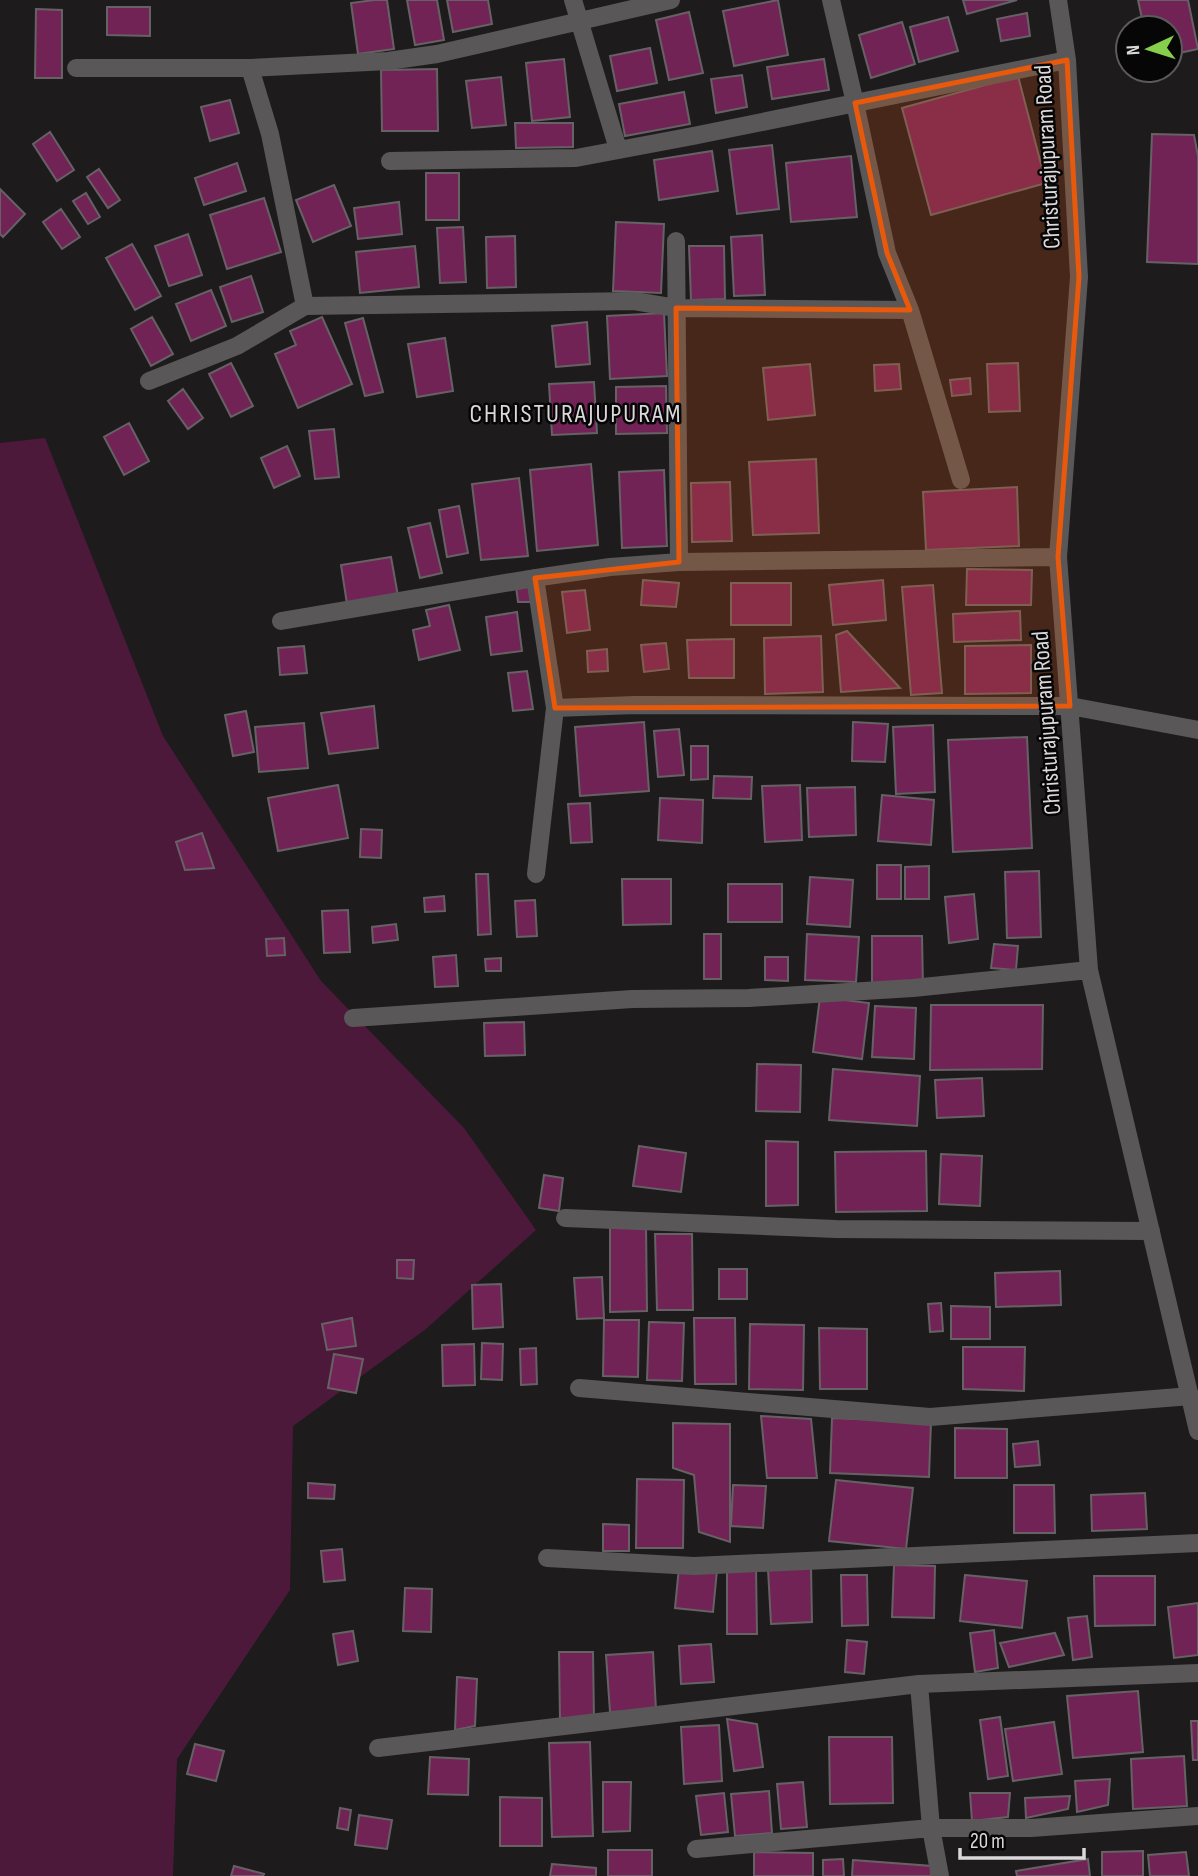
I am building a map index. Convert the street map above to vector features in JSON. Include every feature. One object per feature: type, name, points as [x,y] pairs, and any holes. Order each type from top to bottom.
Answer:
[{"type":"street","points":[[573,0],[618,149]]},
{"type":"street","points":[[76,68],[250,68],[388,61],[438,54],[671,0]]},
{"type":"street","points":[[831,0],[887,253],[910,310],[961,480]]},
{"type":"street","name":"Christurajupuram Road","points":[[1058,0],[1067,60],[1079,277],[1058,557],[1089,970],[1198,1431]]},
{"type":"street","points":[[390,161],[576,158],[1067,60]]},
{"type":"street","points":[[250,68],[270,134],[305,306]]},
{"type":"street","points":[[676,241],[679,562]]},
{"type":"street","points":[[149,381],[237,346],[305,306],[634,301],[676,307],[910,310]]},
{"type":"street","points":[[281,621],[610,567],[679,562],[1058,557]]},
{"type":"street","points":[[535,578],[555,708],[536,874]]},
{"type":"street","points":[[555,708],[635,705],[1070,706],[1198,730]]},
{"type":"street","points":[[353,1018],[632,999],[749,998],[913,988],[1089,970]]},
{"type":"street","points":[[565,1218],[836,1229],[1151,1231]]},
{"type":"street","points":[[579,1388],[930,1417],[1191,1396]]},
{"type":"street","points":[[547,1558],[694,1566],[1198,1543]]},
{"type":"street","points":[[377,1748],[919,1684],[1198,1673]]},
{"type":"street","points":[[919,1684],[931,1828],[940,1876]]},
{"type":"street","points":[[696,1849],[931,1828],[1031,1828],[1198,1816]]},
{"type":"highlighted area","points":[[1067,60],[1079,277],[1058,557],[1070,706],[555,708],[535,578],[679,562],[676,308],[910,310],[887,253],[855,103]]},
{"type":"shaded area","points":[[45,438],[163,736],[321,981],[464,1128],[536,1230],[426,1329],[293,1426],[290,1590],[177,1759],[173,1876],[0,1876],[0,443]]},
{"type":"building","points":[[387,0],[394,49],[358,54],[351,3]]},
{"type":"building","points":[[407,0],[437,0],[444,40],[415,45]]},
{"type":"building","points":[[447,0],[488,0],[492,24],[453,32]]},
{"type":"building","points":[[778,0],[788,55],[734,66],[723,11]]},
{"type":"building","points":[[963,0],[1017,0],[967,14]]},
{"type":"building","points":[[1138,0],[1188,0],[1198,49],[1184,52],[1184,14],[1141,14]]},
{"type":"building","points":[[107,7],[150,7],[150,36],[107,35]]},
{"type":"building","points":[[36,9],[62,10],[62,78],[35,78]]},
{"type":"building","points":[[689,12],[703,73],[669,80],[656,20]]},
{"type":"building","points":[[1027,13],[1030,36],[1001,41],[997,19]]},
{"type":"building","points":[[948,17],[958,51],[919,62],[910,27]]},
{"type":"building","points":[[902,22],[915,64],[871,78],[859,35]]},
{"type":"building","points":[[650,48],[657,83],[617,91],[610,56]]},
{"type":"building","points":[[564,59],[570,117],[532,121],[526,63]]},
{"type":"building","points":[[824,59],[829,90],[772,99],[767,67]]},
{"type":"building","points":[[437,69],[438,131],[382,131],[381,70]]},
{"type":"building","points":[[742,75],[747,107],[716,113],[711,79]]},
{"type":"building","points":[[1018,76],[1046,183],[931,215],[902,108]]},
{"type":"building","points":[[501,77],[506,125],[472,128],[466,81]]},
{"type":"building","points":[[684,92],[690,124],[625,136],[619,104]]},
{"type":"building","points":[[230,100],[239,133],[210,141],[201,107]]},
{"type":"building","points":[[515,123],[573,123],[573,147],[516,148]]},
{"type":"building","points":[[50,132],[74,170],[57,181],[33,144]]},
{"type":"building","points":[[1152,134],[1194,135],[1198,156],[1198,264],[1147,262]]},
{"type":"building","points":[[772,145],[779,209],[737,214],[729,150]]},
{"type":"building","points":[[712,151],[718,191],[659,200],[654,160]]},
{"type":"building","points":[[851,156],[857,217],[791,222],[786,163]]},
{"type":"building","points":[[237,163],[246,191],[204,205],[195,178]]},
{"type":"building","points":[[99,169],[120,200],[108,208],[87,177]]},
{"type":"building","points":[[426,173],[459,173],[459,220],[426,220]]},
{"type":"building","points":[[334,185],[351,226],[313,242],[296,200]]},
{"type":"building","points":[[0,189],[25,214],[3,237],[0,234]]},
{"type":"building","points":[[86,193],[100,217],[88,224],[73,201]]},
{"type":"building","points":[[264,198],[281,252],[227,269],[210,215]]},
{"type":"building","points":[[399,202],[402,234],[358,239],[354,208]]},
{"type":"building","points":[[61,209],[80,237],[62,249],[43,222]]},
{"type":"building","points":[[616,222],[664,224],[661,293],[613,291]]},
{"type":"building","points":[[463,227],[466,282],[440,283],[437,228]]},
{"type":"building","points":[[188,234],[202,275],[169,286],[155,246]]},
{"type":"building","points":[[762,235],[765,295],[734,296],[731,237]]},
{"type":"building","points":[[515,236],[516,287],[487,288],[486,237]]},
{"type":"building","points":[[132,244],[161,296],[135,310],[106,258]]},
{"type":"building","points":[[415,246],[419,287],[360,293],[356,252]]},
{"type":"building","points":[[689,246],[724,246],[725,299],[691,300]]},
{"type":"building","points":[[251,276],[263,312],[232,322],[220,287]]},
{"type":"building","points":[[211,290],[226,326],[191,341],[176,304]]},
{"type":"building","points":[[664,313],[667,376],[610,379],[607,316]]},
{"type":"building","points":[[152,317],[173,354],[151,366],[131,329]]},
{"type":"building","points":[[322,317],[352,384],[298,408],[275,354],[296,345],[290,331]]},
{"type":"building","points":[[363,318],[383,392],[365,396],[345,323]]},
{"type":"building","points":[[587,322],[590,364],[556,367],[552,326]]},
{"type":"building","points":[[445,338],[453,391],[417,397],[408,344]]},
{"type":"building","points":[[231,363],[253,406],[231,417],[209,374]]},
{"type":"building","points":[[1018,363],[1020,411],[989,412],[987,364]]},
{"type":"building","points":[[810,364],[815,415],[768,420],[763,368]]},
{"type":"building","points":[[899,364],[901,389],[875,391],[874,365]]},
{"type":"building","points":[[970,378],[971,394],[952,396],[950,380]]},
{"type":"building","points":[[594,382],[597,433],[552,435],[549,384]]},
{"type":"building","points":[[666,386],[667,433],[616,434],[616,387]]},
{"type":"building","points":[[183,389],[203,418],[188,429],[168,401]]},
{"type":"building","points":[[129,423],[149,461],[124,475],[104,437]]},
{"type":"building","points":[[334,429],[339,477],[315,479],[309,431]]},
{"type":"building","points":[[287,446],[300,476],[274,488],[261,458]]},
{"type":"building","points":[[816,459],[819,533],[753,535],[749,462]]},
{"type":"building","points":[[591,464],[598,545],[537,551],[530,470]]},
{"type":"building","points":[[664,470],[667,546],[622,548],[619,472]]},
{"type":"building","points":[[519,478],[528,556],[481,560],[472,484]]},
{"type":"building","points":[[730,482],[732,541],[692,542],[691,483]]},
{"type":"building","points":[[1017,487],[1019,546],[926,550],[923,492]]},
{"type":"building","points":[[459,506],[468,553],[447,557],[439,510]]},
{"type":"building","points":[[430,523],[442,573],[420,578],[408,528]]},
{"type":"building","points":[[391,557],[398,596],[347,604],[341,565]]},
{"type":"building","points":[[967,569],[1032,570],[1031,605],[966,605]]},
{"type":"building","points":[[643,580],[679,583],[676,607],[641,605]]},
{"type":"building","points":[[883,580],[886,620],[833,625],[829,585]]},
{"type":"building","points":[[731,583],[791,583],[791,625],[731,625]]},
{"type":"building","points":[[933,585],[942,693],[911,695],[902,587]]},
{"type":"building","points":[[529,586],[531,602],[518,602],[516,587]]},
{"type":"building","points":[[585,590],[590,630],[567,633],[562,592]]},
{"type":"building","points":[[449,605],[460,650],[419,660],[413,630],[430,626],[426,610]]},
{"type":"building","points":[[1020,611],[1021,640],[954,642],[953,614]]},
{"type":"building","points":[[517,612],[522,651],[491,655],[486,617]]},
{"type":"building","points":[[847,631],[900,688],[841,692],[836,635]]},
{"type":"building","points":[[821,636],[823,692],[765,694],[764,638]]},
{"type":"building","points":[[734,639],[734,678],[689,678],[687,640]]},
{"type":"building","points":[[666,643],[669,669],[644,672],[641,645]]},
{"type":"building","points":[[1031,645],[1031,693],[965,694],[965,646]]},
{"type":"building","points":[[304,646],[307,673],[280,675],[278,648]]},
{"type":"building","points":[[607,649],[608,671],[588,672],[587,651]]},
{"type":"building","points":[[527,671],[533,709],[513,711],[508,673]]},
{"type":"building","points":[[374,706],[378,748],[329,754],[321,713]]},
{"type":"building","points":[[246,711],[254,752],[233,756],[225,715]]},
{"type":"building","points":[[644,722],[649,791],[580,796],[575,727]]},
{"type":"building","points":[[853,722],[888,724],[885,762],[852,761]]},
{"type":"building","points":[[304,723],[308,768],[259,772],[255,727]]},
{"type":"building","points":[[933,725],[935,792],[896,794],[893,727]]},
{"type":"building","points":[[679,729],[684,775],[658,777],[654,731]]},
{"type":"building","points":[[1027,737],[1032,848],[953,852],[948,740]]},
{"type":"building","points":[[691,746],[708,746],[708,779],[691,780]]},
{"type":"building","points":[[714,776],[752,777],[751,799],[713,798]]},
{"type":"building","points":[[338,785],[348,838],[278,851],[268,798]]},
{"type":"building","points":[[800,785],[802,840],[765,842],[762,786]]},
{"type":"building","points":[[855,787],[856,835],[809,837],[807,788]]},
{"type":"building","points":[[882,795],[934,800],[931,845],[878,841]]},
{"type":"building","points":[[660,798],[703,800],[702,843],[658,840]]},
{"type":"building","points":[[590,803],[592,842],[571,843],[568,804]]},
{"type":"building","points":[[361,829],[382,830],[381,858],[360,857]]},
{"type":"building","points":[[202,833],[214,868],[185,870],[176,842]]},
{"type":"building","points":[[877,865],[901,865],[901,899],[877,899]]},
{"type":"building","points":[[929,866],[929,899],[905,899],[905,867]]},
{"type":"building","points":[[1039,871],[1041,937],[1007,938],[1005,872]]},
{"type":"building","points":[[476,874],[488,874],[491,934],[478,935]]},
{"type":"building","points":[[810,877],[853,880],[850,927],[807,924]]},
{"type":"building","points":[[622,879],[671,879],[671,924],[623,925]]},
{"type":"building","points":[[728,884],[782,884],[782,922],[728,922]]},
{"type":"building","points":[[974,894],[978,939],[949,943],[945,897]]},
{"type":"building","points":[[444,896],[445,911],[425,912],[424,898]]},
{"type":"building","points":[[535,900],[537,936],[517,937],[515,901]]},
{"type":"building","points":[[348,910],[350,952],[324,953],[322,911]]},
{"type":"building","points":[[396,924],[398,940],[373,943],[372,927]]},
{"type":"building","points":[[704,934],[721,934],[721,979],[704,979]]},
{"type":"building","points":[[807,934],[859,937],[856,982],[805,980]]},
{"type":"building","points":[[872,936],[922,936],[923,987],[872,987]]},
{"type":"building","points":[[284,938],[285,955],[267,956],[266,939]]},
{"type":"building","points":[[994,944],[1018,946],[1016,970],[991,968]]},
{"type":"building","points":[[456,955],[458,986],[435,987],[433,957]]},
{"type":"building","points":[[765,957],[788,957],[788,981],[765,980]]},
{"type":"building","points":[[501,958],[501,971],[486,971],[485,959]]},
{"type":"building","points":[[820,997],[869,1003],[862,1059],[813,1052]]},
{"type":"building","points":[[931,1005],[1043,1005],[1042,1069],[930,1070]]},
{"type":"building","points":[[875,1006],[916,1008],[914,1059],[872,1057]]},
{"type":"building","points":[[524,1022],[525,1055],[485,1056],[484,1023]]},
{"type":"building","points":[[757,1064],[801,1065],[800,1112],[756,1111]]},
{"type":"building","points":[[833,1069],[920,1076],[917,1126],[829,1120]]},
{"type":"building","points":[[982,1078],[984,1116],[937,1118],[935,1080]]},
{"type":"building","points":[[766,1141],[798,1142],[798,1205],[766,1206]]},
{"type":"building","points":[[639,1146],[686,1153],[681,1192],[633,1186]]},
{"type":"building","points":[[926,1151],[927,1211],[836,1212],[835,1152]]},
{"type":"building","points":[[941,1154],[982,1156],[980,1206],[939,1204]]},
{"type":"building","points":[[544,1175],[563,1178],[559,1211],[539,1208]]},
{"type":"building","points":[[610,1225],[646,1225],[647,1311],[610,1312]]},
{"type":"building","points":[[655,1234],[692,1234],[693,1310],[657,1310]]},
{"type":"building","points":[[397,1260],[414,1260],[413,1279],[397,1278]]},
{"type":"building","points":[[719,1269],[747,1269],[747,1299],[719,1299]]},
{"type":"building","points":[[1060,1271],[1061,1305],[996,1307],[995,1273]]},
{"type":"building","points":[[602,1277],[604,1318],[577,1319],[574,1278]]},
{"type":"building","points":[[501,1284],[503,1327],[473,1329],[472,1285]]},
{"type":"building","points":[[941,1303],[943,1331],[930,1332],[928,1304]]},
{"type":"building","points":[[951,1306],[990,1307],[990,1339],[951,1339]]},
{"type":"building","points":[[352,1318],[356,1346],[327,1350],[322,1324]]},
{"type":"building","points":[[694,1318],[735,1318],[736,1384],[695,1384]]},
{"type":"building","points":[[604,1320],[639,1320],[638,1377],[603,1376]]},
{"type":"building","points":[[649,1322],[684,1323],[682,1381],[647,1380]]},
{"type":"building","points":[[750,1324],[804,1325],[803,1390],[749,1389]]},
{"type":"building","points":[[819,1328],[867,1329],[867,1389],[820,1389]]},
{"type":"building","points":[[482,1343],[503,1344],[502,1380],[481,1379]]},
{"type":"building","points":[[474,1344],[475,1385],[443,1386],[442,1345]]},
{"type":"building","points":[[963,1347],[1025,1347],[1024,1391],[963,1389]]},
{"type":"building","points":[[536,1348],[537,1384],[521,1385],[520,1349]]},
{"type":"building","points":[[334,1354],[363,1359],[356,1393],[328,1388]]},
{"type":"building","points":[[761,1416],[811,1419],[817,1478],[767,1478]]},
{"type":"building","points":[[832,1418],[931,1422],[929,1477],[830,1473]]},
{"type":"building","points":[[673,1423],[730,1424],[730,1542],[699,1532],[694,1475],[673,1468]]},
{"type":"building","points":[[955,1428],[1007,1429],[1007,1478],[955,1478]]},
{"type":"building","points":[[1038,1441],[1040,1465],[1015,1467],[1013,1444]]},
{"type":"building","points":[[637,1479],[684,1480],[683,1548],[636,1548]]},
{"type":"building","points":[[836,1480],[913,1488],[906,1549],[829,1541]]},
{"type":"building","points":[[308,1483],[335,1485],[334,1499],[308,1498]]},
{"type":"building","points":[[733,1485],[766,1486],[763,1528],[731,1526]]},
{"type":"building","points":[[1014,1485],[1054,1485],[1055,1533],[1014,1533]]},
{"type":"building","points":[[1145,1493],[1147,1529],[1092,1531],[1091,1495]]},
{"type":"building","points":[[603,1524],[629,1525],[629,1551],[603,1551]]},
{"type":"building","points":[[342,1549],[345,1580],[324,1582],[321,1551]]},
{"type":"building","points":[[894,1565],[935,1566],[934,1618],[892,1617]]},
{"type":"building","points":[[679,1567],[717,1570],[713,1612],[675,1608]]},
{"type":"building","points":[[727,1567],[756,1567],[757,1634],[727,1634]]},
{"type":"building","points":[[811,1567],[812,1622],[771,1624],[768,1569]]},
{"type":"building","points":[[841,1575],[867,1575],[868,1625],[842,1626]]},
{"type":"building","points":[[965,1575],[1027,1581],[1022,1628],[960,1621]]},
{"type":"building","points":[[1094,1576],[1155,1576],[1155,1625],[1095,1626]]},
{"type":"building","points":[[405,1588],[432,1589],[431,1632],[403,1631]]},
{"type":"building","points":[[1198,1603],[1198,1655],[1174,1658],[1168,1607]]},
{"type":"building","points":[[1087,1616],[1092,1657],[1073,1660],[1068,1618]]},
{"type":"building","points":[[994,1630],[998,1668],[975,1672],[970,1633]]},
{"type":"building","points":[[353,1631],[358,1661],[338,1665],[333,1634]]},
{"type":"building","points":[[1055,1633],[1064,1655],[1009,1667],[1000,1643]]},
{"type":"building","points":[[847,1640],[867,1642],[864,1674],[845,1672]]},
{"type":"building","points":[[711,1644],[714,1682],[681,1684],[679,1646]]},
{"type":"building","points":[[559,1652],[593,1652],[594,1719],[560,1720]]},
{"type":"building","points":[[653,1652],[656,1710],[610,1712],[606,1655]]},
{"type":"building","points":[[457,1677],[477,1679],[475,1726],[455,1730]]},
{"type":"building","points":[[1138,1691],[1143,1752],[1073,1758],[1067,1696]]},
{"type":"building","points":[[1000,1717],[1008,1776],[988,1779],[980,1720]]},
{"type":"building","points":[[727,1719],[757,1724],[763,1767],[734,1771]]},
{"type":"building","points":[[1191,1721],[1198,1721],[1198,1760],[1193,1760]]},
{"type":"building","points":[[1054,1722],[1062,1774],[1013,1781],[1005,1729]]},
{"type":"building","points":[[719,1725],[722,1781],[684,1784],[681,1727]]},
{"type":"building","points":[[829,1737],[892,1737],[893,1803],[830,1804]]},
{"type":"building","points":[[590,1742],[593,1836],[552,1837],[549,1743]]},
{"type":"building","points":[[195,1744],[224,1751],[216,1781],[187,1774]]},
{"type":"building","points":[[1184,1756],[1187,1806],[1133,1809],[1131,1759]]},
{"type":"building","points":[[430,1757],[469,1759],[468,1795],[428,1794]]},
{"type":"building","points":[[1110,1779],[1108,1805],[1077,1812],[1075,1781]]},
{"type":"building","points":[[603,1782],[631,1782],[630,1831],[603,1832]]},
{"type":"building","points":[[803,1782],[807,1827],[781,1829],[777,1784]]},
{"type":"building","points":[[769,1791],[772,1833],[735,1836],[731,1794]]},
{"type":"building","points":[[724,1793],[728,1832],[701,1835],[696,1796]]},
{"type":"building","points":[[970,1793],[1010,1793],[1008,1817],[972,1821]]},
{"type":"building","points":[[1070,1796],[1068,1809],[1026,1818],[1025,1798]]},
{"type":"building","points":[[500,1797],[542,1798],[542,1846],[500,1846]]},
{"type":"building","points":[[340,1808],[351,1810],[348,1830],[337,1828]]},
{"type":"building","points":[[359,1815],[392,1820],[387,1849],[355,1845]]},
{"type":"building","points":[[608,1850],[652,1850],[652,1876],[608,1876]]},
{"type":"building","points":[[1143,1851],[1143,1876],[1102,1876],[1102,1852]]},
{"type":"building","points":[[754,1852],[813,1853],[813,1876],[754,1876]]},
{"type":"building","points":[[1186,1852],[1189,1876],[1150,1876],[1148,1855]]},
{"type":"building","points":[[843,1859],[844,1876],[823,1876],[823,1860]]},
{"type":"building","points":[[1088,1859],[1090,1876],[1017,1876],[1016,1871]]},
{"type":"building","points":[[853,1860],[932,1866],[931,1876],[852,1876]]},
{"type":"building","points":[[552,1864],[596,1868],[596,1876],[550,1876]]},
{"type":"building","points":[[234,1866],[264,1874],[231,1876]]},
{"type":"district","name":"CHRISTURAJUPURAM","points":[[576,413]]}]
